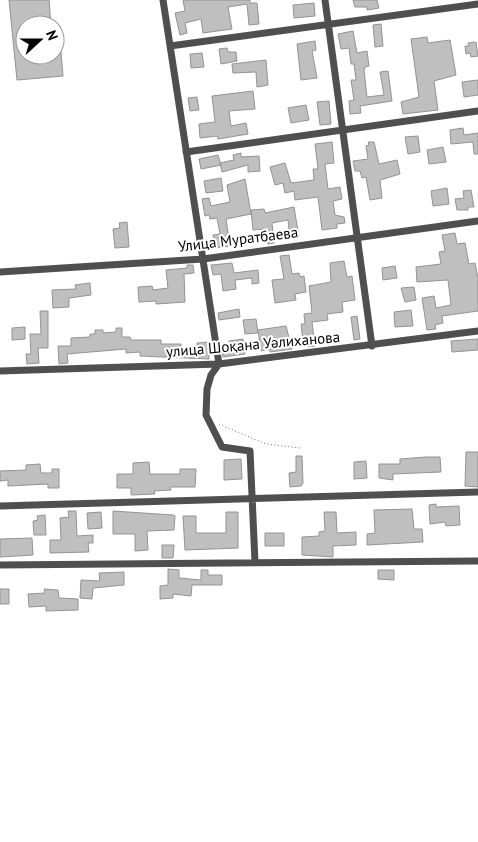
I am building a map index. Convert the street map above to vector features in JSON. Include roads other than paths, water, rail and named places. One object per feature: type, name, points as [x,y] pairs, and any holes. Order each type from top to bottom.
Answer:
[{"type":"street","points":[[163,0],[219,364],[211,375],[207,389],[206,415],[222,447],[250,451],[255,562]]},
{"type":"street","points":[[325,0],[372,346]]},
{"type":"street","points":[[170,46],[478,4]]},
{"type":"street","points":[[186,152],[478,111]]},
{"type":"street","name":"Улица Муратбаева","points":[[0,272],[203,259],[478,221]]},
{"type":"street","name":"улица Шоқана Уәлиханова","points":[[0,371],[219,364],[478,332]]},
{"type":"street","points":[[0,506],[478,492]]},
{"type":"street","points":[[0,565],[478,561]]}]
